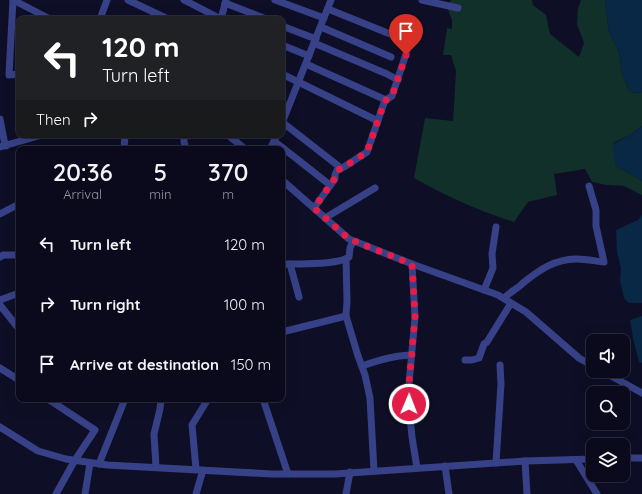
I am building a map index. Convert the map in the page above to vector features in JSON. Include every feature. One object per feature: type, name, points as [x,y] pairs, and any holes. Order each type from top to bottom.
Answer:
[{"type":"street","points":[[16,74],[9,75],[13,0],[44,16]]},
{"type":"street","points":[[101,16],[107,0]]},
{"type":"street","points":[[128,0],[162,16]]},
{"type":"street","points":[[184,0],[215,16]]},
{"type":"street","points":[[275,0],[324,18]]},
{"type":"street","points":[[285,107],[299,82],[331,0]]},
{"type":"street","points":[[422,0],[458,8]]},
{"type":"street","points":[[222,16],[226,1],[259,16]]},
{"type":"street","points":[[314,208],[335,178],[338,170],[367,152],[386,100],[392,96],[410,42],[328,9]]},
{"type":"street","points":[[285,27],[398,80]]},
{"type":"street","points":[[321,27],[391,57]]},
{"type":"street","points":[[285,46],[309,56]]},
{"type":"street","points":[[306,64],[386,100]]},
{"type":"street","points":[[285,75],[378,121]]},
{"type":"street","points":[[0,119],[4,140],[3,146],[31,138]]},
{"type":"street","points":[[285,125],[341,168]]},
{"type":"street","points":[[232,138],[241,146]]},
{"type":"street","points":[[276,138],[330,185]]},
{"type":"street","points":[[285,183],[349,239],[504,298],[526,312],[579,358],[586,362]]},
{"type":"street","points":[[504,298],[513,289],[521,285],[535,273],[552,264],[576,259],[604,262],[596,226],[596,210],[589,186]]},
{"type":"street","points":[[325,218],[375,188]]},
{"type":"street","points":[[0,214],[16,206]]},
{"type":"street","points":[[484,290],[493,268],[492,254],[496,227]]},
{"type":"street","points":[[353,241],[350,248],[349,257],[346,260],[346,316],[365,375],[370,398],[374,471]]},
{"type":"street","points":[[0,257],[3,255],[16,255]]},
{"type":"street","points":[[285,264],[336,262],[346,260]]},
{"type":"street","points":[[290,264],[299,297]]},
{"type":"street","points":[[412,264],[415,317],[408,394],[412,437],[417,468]]},
{"type":"street","points":[[0,300],[16,294]]},
{"type":"street","points":[[465,360],[479,358],[484,344],[487,342],[511,303]]},
{"type":"street","points":[[0,305],[16,325]]},
{"type":"street","points":[[285,331],[346,316]]},
{"type":"street","points":[[362,366],[400,355],[412,355]]},
{"type":"street","points":[[496,463],[501,384],[500,365]]},
{"type":"street","points":[[0,368],[16,378]]},
{"type":"street","points":[[615,378],[642,393]]},
{"type":"street","points":[[53,402],[95,430],[75,460],[65,481],[56,494]]},
{"type":"street","points":[[99,464],[124,402]]},
{"type":"street","points":[[156,468],[154,434],[161,402]]},
{"type":"street","points":[[196,494],[199,470],[192,425],[206,402]]},
{"type":"street","points":[[264,402],[288,474]]},
{"type":"street","points":[[0,427],[38,451],[66,459],[99,464],[156,468],[288,474],[335,474],[525,461],[586,459]]},
{"type":"street","points":[[630,458],[642,458]]},
{"type":"street","points":[[576,460],[597,494]]},
{"type":"street","points":[[525,461],[527,494]]},
{"type":"street","points":[[85,494],[90,463]]},
{"type":"street","points":[[445,466],[449,494]]},
{"type":"street","points":[[346,494],[350,472]]},
{"type":"green space","points":[[451,0],[532,0],[533,5],[546,15],[550,34],[579,57],[584,43],[577,24],[578,8],[581,0],[605,0],[609,32],[619,52],[622,74],[630,92],[642,93],[642,126],[630,135],[613,143],[616,166],[642,181],[642,195],[624,186],[592,182],[585,169],[554,174],[557,195],[528,202],[514,222],[463,203],[414,178],[425,118],[453,121],[456,71],[451,55],[443,55],[447,28],[452,29],[452,20],[447,7]]},
{"type":"water","points":[[605,0],[642,0],[642,93],[630,92],[622,74],[619,52],[609,32]]},
{"type":"water","points":[[642,126],[642,181],[616,166],[613,144],[630,135]]},
{"type":"water","points":[[642,215],[642,303],[629,303],[624,298],[620,281],[621,269],[617,252],[616,230],[638,220]]},
{"type":"water","points":[[642,316],[642,363],[639,362],[630,320]]},
{"type":"route","points":[[406,55],[392,96],[384,103],[371,138],[369,149],[367,152],[338,170],[335,178],[314,208],[349,239],[412,264],[415,317],[408,394],[409,404]]}]
